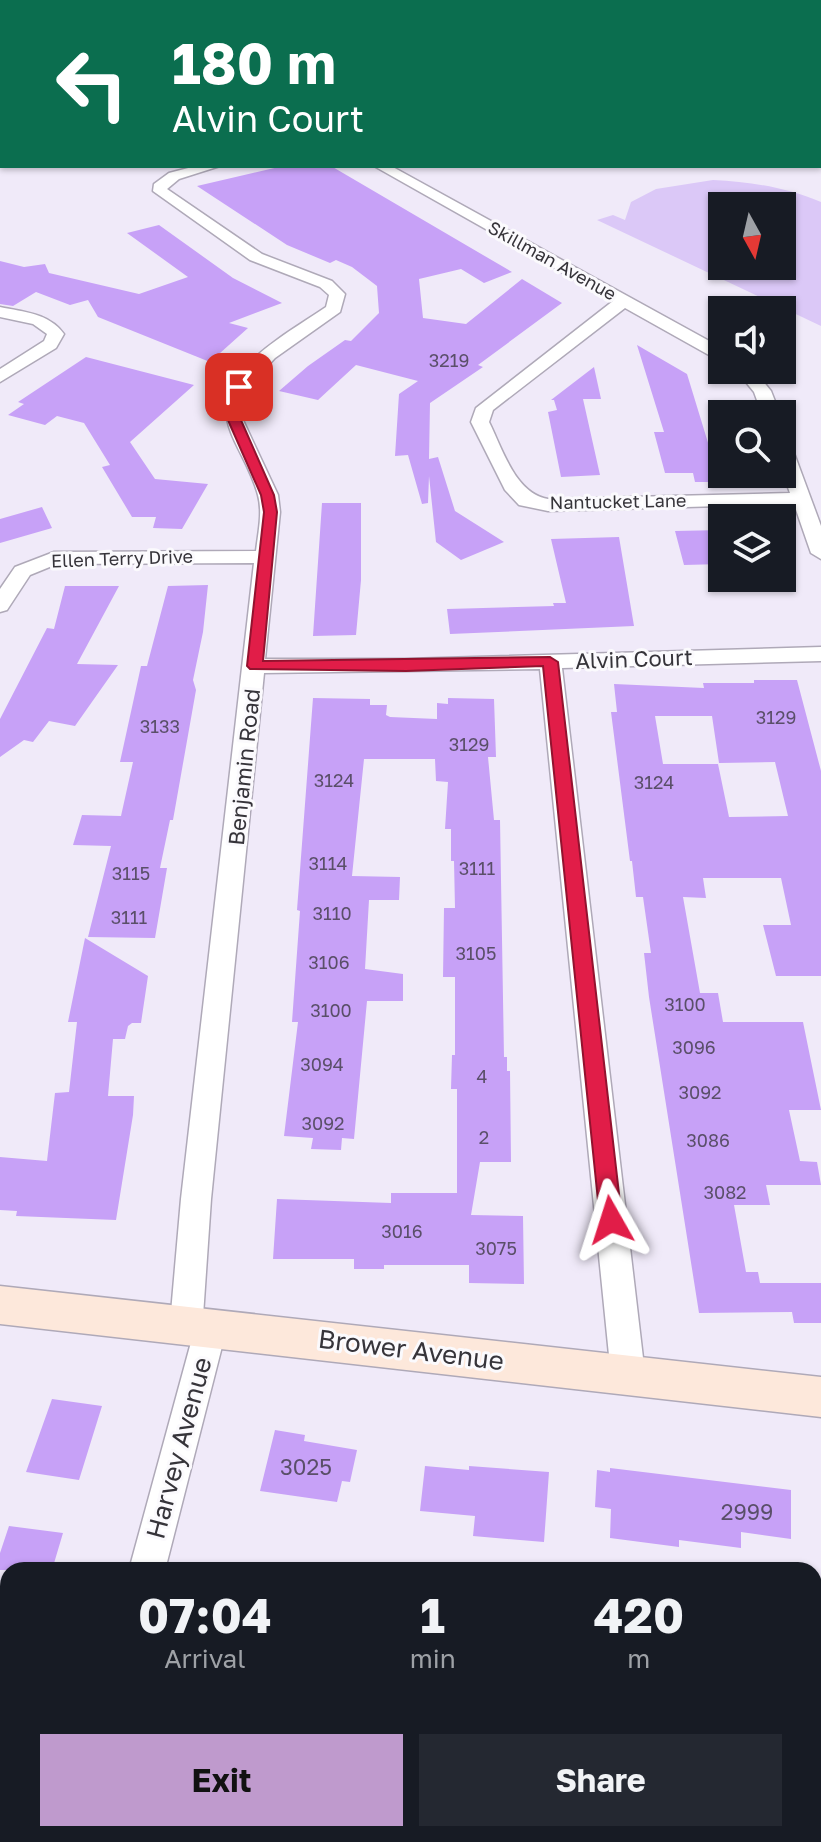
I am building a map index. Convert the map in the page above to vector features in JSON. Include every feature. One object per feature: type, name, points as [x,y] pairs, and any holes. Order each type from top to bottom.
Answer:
[{"type":"main road","name":"Brower Avenue","points":[[0,1305],[821,1397]]},
{"type":"street","name":"Benjamin Road","points":[[199,1325],[198,1183],[270,512],[268,495],[233,418],[233,405],[239,387],[253,369],[334,309],[337,294],[326,284],[256,257],[160,191],[159,187],[165,180],[206,168]]},
{"type":"street","name":"Skillman Avenue","points":[[385,168],[708,347]]},
{"type":"street","name":"Nantucket Lane","points":[[624,301],[485,408],[480,422],[512,486],[526,501],[548,505],[801,498]]},
{"type":"street","points":[[0,312],[51,326],[56,334],[50,344],[0,377]]},
{"type":"street","points":[[796,484],[821,553]]},
{"type":"street","name":"Ellen Terry Drive","points":[[0,606],[22,571],[54,558],[266,557]]},
{"type":"street","name":"Alvin Court","points":[[255,666],[406,666],[821,654]]},
{"type":"street","points":[[550,662],[628,1375]]},
{"type":"street","name":"Harvey Avenue","points":[[149,1562],[199,1325]]},
{"type":"shaded area","points":[[713,180],[791,192],[708,192],[708,273],[597,220],[613,215],[625,220],[631,202],[656,189]]},
{"type":"shaded area","points":[[796,193],[821,202],[821,326],[796,314],[796,296],[758,296],[724,280],[796,280]]},
{"type":"building","points":[[274,168],[334,168],[512,272],[484,283],[461,269],[419,279],[423,318],[466,324],[522,279],[562,303],[478,365],[483,367],[430,403],[429,459],[438,457],[455,511],[504,542],[461,560],[436,542],[429,476],[428,503],[422,504],[408,455],[395,456],[399,394],[418,381],[356,365],[318,400],[279,391],[345,340],[351,341],[379,313],[377,286],[352,267],[336,260],[330,263],[287,245],[197,186]]},
{"type":"building","points":[[159,225],[233,278],[282,303],[229,323],[248,328],[210,362],[98,317],[88,300],[70,305],[36,292],[13,306],[0,304],[0,261],[24,267],[45,264],[49,273],[139,294],[188,277],[127,233]]},
{"type":"building","points":[[637,345],[687,374],[708,443],[708,482],[695,482],[693,473],[665,473],[654,432],[664,432]]},
{"type":"building","points":[[86,357],[194,385],[130,442],[155,479],[208,484],[182,529],[153,528],[156,517],[132,517],[102,467],[110,465],[84,423],[57,416],[45,425],[8,415],[24,404],[18,402]]},
{"type":"building","points":[[594,367],[601,399],[583,399],[600,475],[561,477],[548,412],[557,410],[554,400],[551,400]]},
{"type":"building","points":[[322,503],[361,503],[361,580],[356,635],[313,636]]},
{"type":"building","points":[[42,507],[52,528],[0,543],[0,519]]},
{"type":"building","points":[[708,530],[708,564],[684,565],[675,531]]},
{"type":"building","points":[[619,537],[634,626],[450,634],[447,609],[566,603],[551,539]]},
{"type":"building","points":[[208,585],[193,680],[196,690],[173,820],[170,820],[160,868],[167,868],[155,938],[88,937],[111,846],[73,845],[82,815],[121,816],[133,762],[120,762],[141,666],[147,666],[168,586]]},
{"type":"building","points":[[65,586],[119,586],[77,664],[118,665],[75,726],[49,721],[33,742],[24,740],[0,757],[0,719],[47,628],[54,629]]},
{"type":"building","points":[[754,680],[797,680],[821,771],[821,976],[776,976],[763,925],[791,925],[781,878],[703,878],[706,898],[683,897],[700,993],[718,993],[723,1022],[803,1022],[821,1110],[789,1110],[800,1161],[817,1162],[821,1185],[766,1185],[770,1205],[734,1205],[746,1272],[758,1272],[760,1283],[821,1283],[821,1323],[794,1323],[792,1312],[699,1313],[649,997],[644,953],[651,953],[643,897],[636,897],[611,712],[617,712],[614,684],[704,688],[703,683],[754,683]],"holes":[[[655,716],[712,716],[719,763],[775,762],[788,816],[729,817],[718,764],[663,764]]]},
{"type":"building","points":[[313,698],[370,699],[370,705],[387,705],[386,715],[390,717],[437,719],[437,703],[448,704],[448,698],[494,699],[496,757],[488,757],[494,820],[500,820],[504,1057],[507,1057],[507,1071],[510,1071],[511,1162],[480,1162],[471,1215],[523,1216],[524,1284],[469,1283],[469,1265],[384,1265],[384,1269],[354,1269],[354,1259],[273,1259],[277,1199],[391,1203],[391,1193],[457,1193],[457,1089],[451,1089],[452,1055],[455,1055],[455,977],[443,977],[444,908],[455,908],[454,861],[451,861],[451,829],[445,829],[448,782],[436,781],[435,759],[364,759],[352,876],[400,877],[399,900],[369,900],[365,969],[403,974],[403,1001],[367,1001],[354,1139],[342,1138],[341,1150],[311,1149],[313,1138],[284,1136],[298,1022],[292,1022],[300,911],[297,910]]},
{"type":"building","points":[[85,938],[148,976],[141,1023],[128,1026],[125,1039],[113,1039],[108,1096],[134,1096],[116,1220],[16,1216],[17,1211],[0,1210],[0,1157],[47,1161],[55,1093],[69,1092],[77,1022],[68,1022]]},
{"type":"building","points":[[52,1399],[102,1406],[79,1480],[26,1472]]},
{"type":"building","points":[[275,1430],[305,1435],[304,1441],[357,1450],[350,1482],[342,1481],[337,1502],[260,1491]]},
{"type":"building","points":[[425,1466],[549,1472],[544,1542],[473,1536],[475,1516],[420,1511]]},
{"type":"building","points":[[610,1468],[791,1490],[791,1539],[741,1532],[741,1548],[679,1540],[679,1547],[610,1538],[611,1509],[595,1507],[597,1470],[610,1472]]},
{"type":"building","points":[[9,1526],[63,1533],[54,1562],[0,1562]]},
{"type":"route","points":[[239,387],[233,405],[233,418],[268,495],[270,512],[255,666],[550,662],[611,1220]]}]
